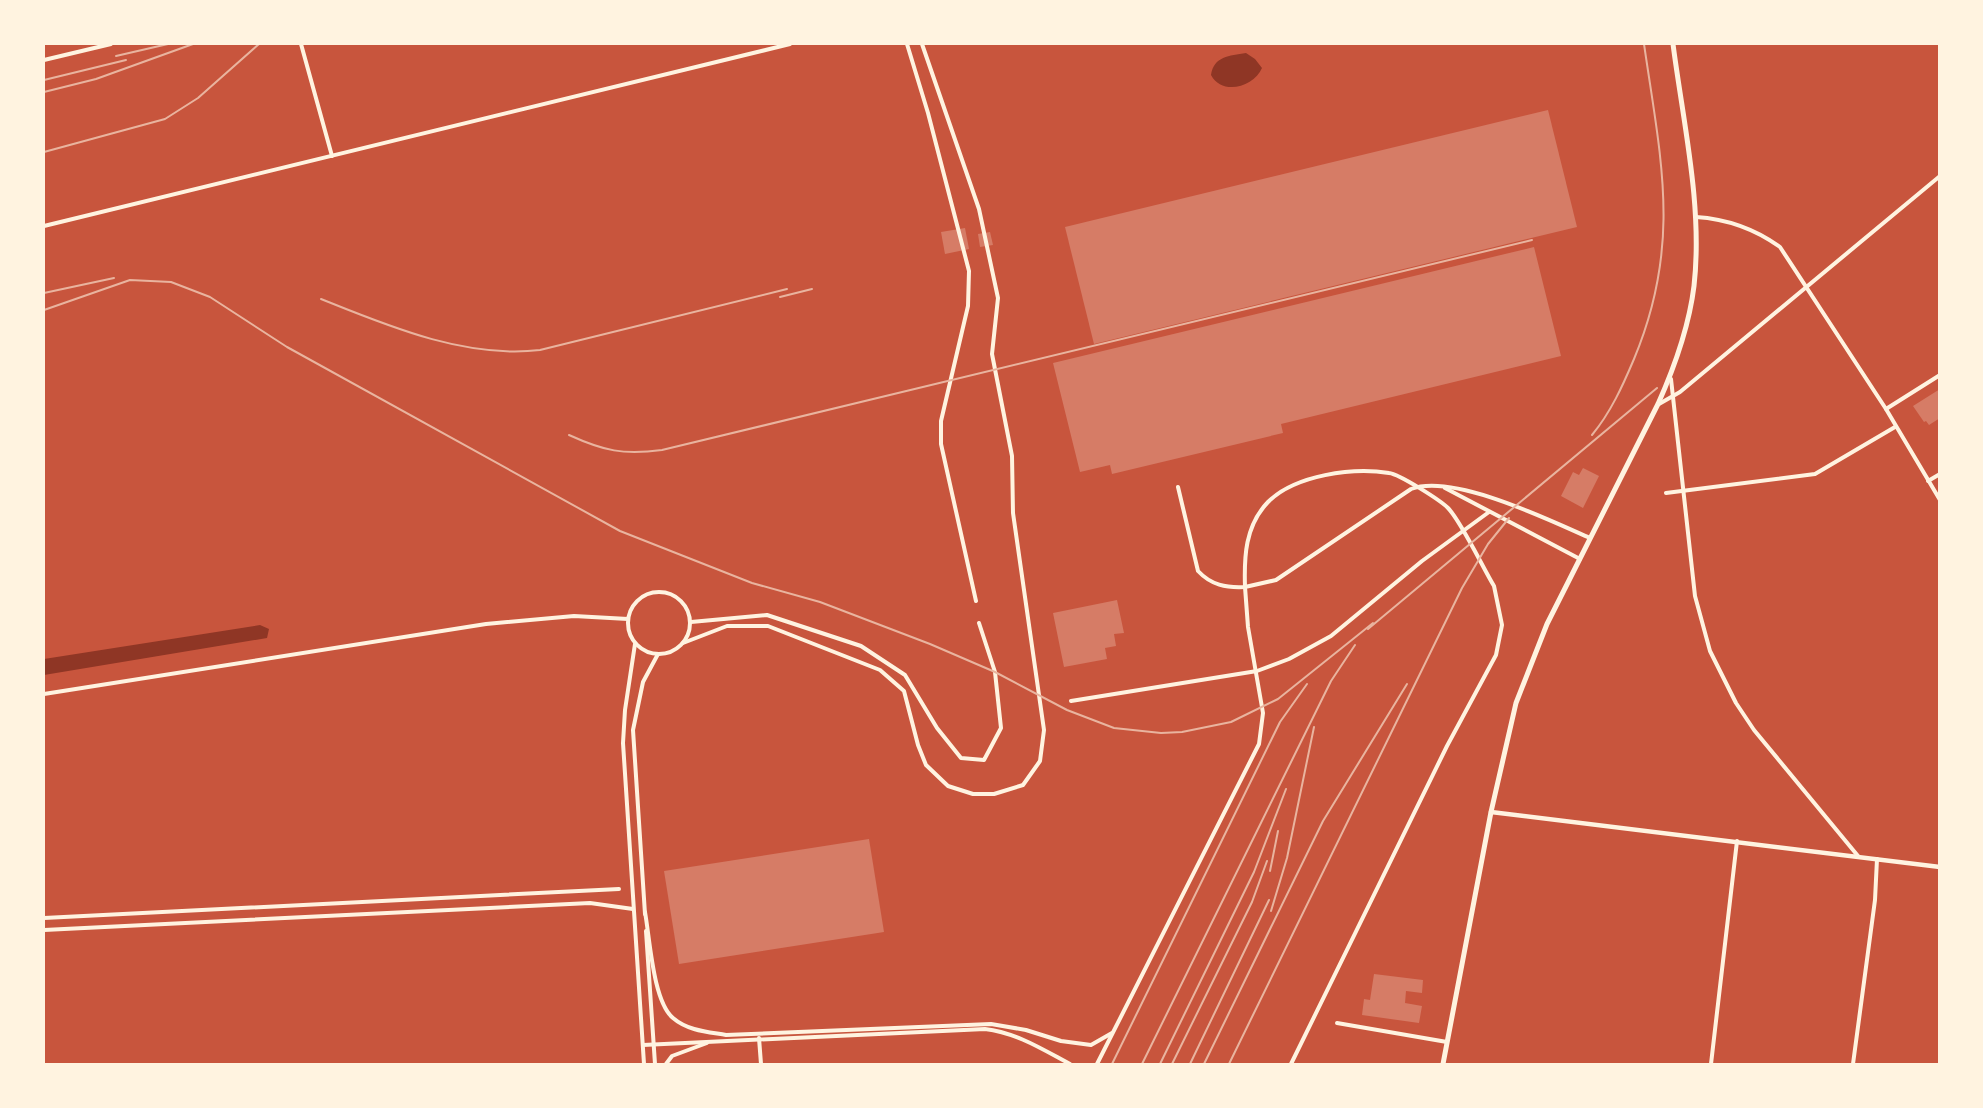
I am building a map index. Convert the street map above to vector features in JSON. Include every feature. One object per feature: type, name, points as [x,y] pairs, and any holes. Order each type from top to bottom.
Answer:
[{"type":"main road","points":[[1443,1065],[1491,812],[1509,728],[1524,681],[1548,624],[1658,404],[1670,376],[1691,304],[1696,259],[1696,217],[1673,44]]},
{"type":"street","points":[[44,60],[111,44]]},
{"type":"street","points":[[301,44],[332,156]]},
{"type":"street","points":[[44,226],[790,44]]},
{"type":"street","points":[[907,44],[928,112],[969,271],[968,306],[941,421],[940,444],[970,583],[976,601]]},
{"type":"street","points":[[683,643],[690,631],[691,622],[683,603],[666,592],[645,595],[631,609],[628,619],[630,636],[643,650],[657,654],[672,652],[683,643],[726,626],[768,626],[880,670],[904,691],[918,745],[926,765],[948,786],[973,794],[994,794],[1023,785],[1040,761],[1044,730],[1013,513],[1012,456],[992,354],[998,298],[979,209],[922,44]]},
{"type":"street","points":[[1658,404],[1680,392],[1940,176]]},
{"type":"street","points":[[1696,217],[1719,218],[1761,233],[1780,248],[1886,409],[1940,500]]},
{"type":"street","points":[[1886,409],[1940,375]]},
{"type":"street","points":[[1670,376],[1700,620],[1725,681],[1754,730],[1858,856]]},
{"type":"street","points":[[1666,493],[1815,474],[1895,427]]},
{"type":"street","points":[[1097,1065],[1259,744],[1263,713],[1248,627],[1245,588],[1244,555],[1250,531],[1269,502],[1300,482],[1346,471],[1391,473],[1448,508],[1494,586],[1502,626],[1496,655],[1447,746],[1291,1065]]},
{"type":"street","points":[[1928,481],[1940,474]]},
{"type":"street","points":[[1178,487],[1198,571],[1207,580],[1217,585],[1245,588],[1276,580],[1411,489],[1430,484],[1498,500],[1591,538]]},
{"type":"street","points":[[1439,485],[1580,559]]},
{"type":"street","points":[[1071,701],[1257,671],[1289,659],[1331,636],[1422,561],[1489,512]]},
{"type":"street","points":[[691,622],[766,615],[861,646],[905,675],[937,728],[961,758],[984,760],[1001,728],[995,672],[979,623]]},
{"type":"street","points":[[44,694],[478,626],[574,616],[628,619]]},
{"type":"street","points":[[635,644],[625,710],[623,743],[644,1065]]},
{"type":"street","points":[[655,1065],[633,730],[642,682],[657,654]]},
{"type":"street","points":[[1491,812],[1940,867]]},
{"type":"street","points":[[1711,1065],[1737,841]]},
{"type":"street","points":[[1853,1065],[1875,900],[1877,859]]},
{"type":"street","points":[[44,918],[619,889]]},
{"type":"street","points":[[44,930],[582,903],[633,909]]},
{"type":"street","points":[[645,912],[660,1002],[673,1018],[701,1031],[726,1035],[991,1024],[1026,1030],[1061,1041],[1091,1045],[1115,1030]]},
{"type":"street","points":[[1337,1023],[1447,1042]]},
{"type":"street","points":[[643,1046],[985,1029],[1002,1031],[1023,1039],[1070,1065]]},
{"type":"street","points":[[759,1034],[761,1065]]},
{"type":"street","points":[[666,1065],[672,1056],[685,1049],[716,1041]]},
{"type":"shaded area","points":[[1246,53],[1262,68],[1258,75],[1238,86],[1230,87],[1216,82],[1211,75],[1219,60]]},
{"type":"shaded area","points":[[260,625],[269,629],[267,638],[44,675],[44,659]]},
{"type":"building","points":[[1548,110],[1577,227],[1094,344],[1065,227]]},
{"type":"building","points":[[965,228],[969,249],[945,254],[941,232]]},
{"type":"building","points":[[990,232],[993,245],[980,247],[978,234]]},
{"type":"building","points":[[1534,247],[1561,356],[1281,424],[1283,433],[1112,474],[1110,465],[1080,472],[1053,363]]},
{"type":"building","points":[[1940,389],[1940,418],[1929,425],[1926,421],[1924,422],[1913,406]]},
{"type":"building","points":[[1583,468],[1599,476],[1583,508],[1561,496],[1573,472],[1579,475]]},
{"type":"building","points":[[1117,600],[1124,633],[1114,634],[1116,646],[1105,648],[1107,659],[1064,667],[1053,613]]},
{"type":"building","points":[[869,839],[884,932],[679,964],[664,871]]},
{"type":"building","points":[[1374,974],[1423,980],[1422,993],[1406,991],[1405,1003],[1422,1006],[1419,1023],[1362,1015],[1364,999],[1370,1000]]},
{"type":"railway","points":[[116,56],[168,44]]},
{"type":"railway","points":[[44,92],[96,79],[193,44]]},
{"type":"railway","points":[[44,152],[165,119],[198,98],[259,44]]},
{"type":"railway","points":[[1592,435],[1611,408],[1634,359],[1649,317],[1658,278],[1663,240],[1661,165],[1644,44]]},
{"type":"railway","points":[[44,80],[126,60]]},
{"type":"railway","points":[[569,435],[593,445],[625,452],[662,450],[1532,240]]},
{"type":"railway","points":[[44,293],[114,278]]},
{"type":"railway","points":[[44,310],[130,280],[171,282],[210,297],[287,347],[620,531],[752,583],[820,602],[930,644],[995,672],[1067,710],[1114,728],[1161,733],[1182,732],[1231,722],[1278,699],[1373,623]]},
{"type":"railway","points":[[321,299],[373,320],[428,338],[484,350],[512,352],[540,350],[787,289]]},
{"type":"railway","points":[[780,297],[812,289]]},
{"type":"railway","points":[[1368,629],[1657,388]]},
{"type":"railway","points":[[1229,1064],[1462,588],[1488,544],[1509,518]]},
{"type":"railway","points":[[1142,1064],[1331,681],[1355,645]]},
{"type":"railway","points":[[1112,1064],[1280,722],[1307,684]]},
{"type":"railway","points":[[1204,1064],[1323,821],[1407,684]]},
{"type":"railway","points":[[1271,911],[1287,858],[1314,727]]},
{"type":"railway","points":[[1160,1064],[1254,872],[1286,789]]},
{"type":"railway","points":[[1270,871],[1278,831]]},
{"type":"railway","points":[[1172,1064],[1252,902],[1267,861]]},
{"type":"railway","points":[[1190,1064],[1269,900]]}]
